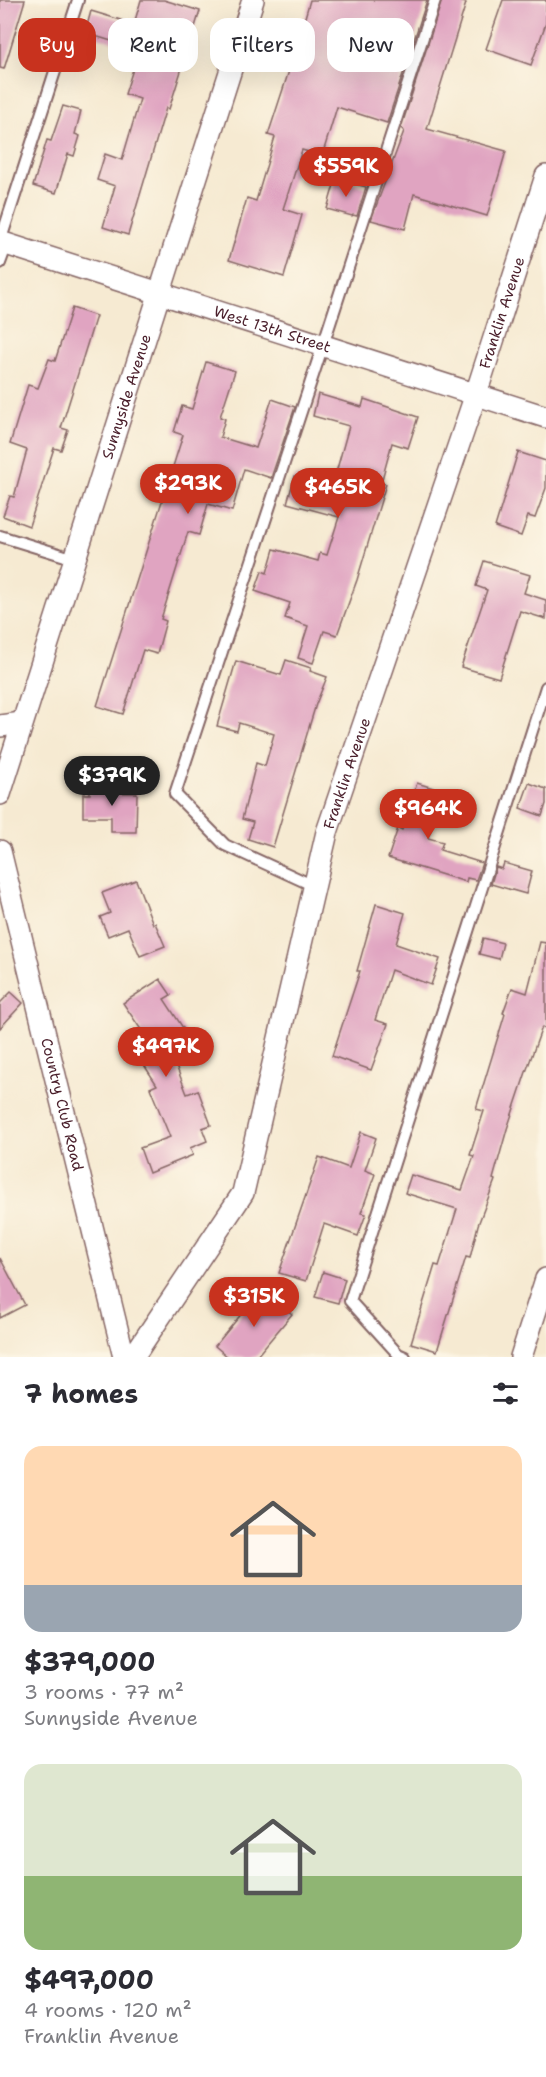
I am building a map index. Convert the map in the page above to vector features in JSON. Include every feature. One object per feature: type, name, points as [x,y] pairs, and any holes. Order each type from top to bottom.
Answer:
[{"type":"street","name":"Sunnyside Avenue","points":[[0,794],[254,0]]},
{"type":"street","name":"Franklin Avenue","points":[[133,1357],[243,1193],[327,832],[476,394],[546,176]]},
{"type":"street","name":"West 13th Street","points":[[2,250],[160,293],[546,417]]},
{"type":"street","points":[[0,726],[22,723]]},
{"type":"street","name":"Country Club Road","points":[[0,851],[124,1357]]},
{"type":"street","points":[[521,1357],[546,1279]]},
{"type":"lane","points":[[2,250],[78,0]]},
{"type":"lane","points":[[314,886],[225,845],[174,794],[435,0]]},
{"type":"lane","points":[[0,536],[75,559]]},
{"type":"lane","points":[[405,1357],[398,1354],[350,1301],[546,687]]},
{"type":"building","points":[[0,0],[25,0],[4,69],[0,68]]},
{"type":"building","points":[[141,0],[164,0],[200,11],[198,18],[136,18]]},
{"type":"building","points":[[310,0],[427,0],[414,40],[414,18],[327,18],[327,72],[404,72],[387,123],[337,107],[322,156],[302,150],[283,209],[302,215],[284,277],[229,260],[247,198],[256,201],[275,137],[268,135],[289,72],[315,72],[315,18],[305,18]]},
{"type":"building","points":[[442,0],[466,3],[427,129],[506,151],[487,216],[414,194],[405,229],[371,220],[404,131],[401,128]]},
{"type":"building","points":[[503,0],[546,0],[546,23],[531,65],[486,49]]},
{"type":"building","points":[[91,11],[114,18],[108,18],[108,40],[96,36],[96,18],[89,18]]},
{"type":"building","points":[[132,72],[181,72],[169,109],[166,108],[128,235],[103,227],[115,186],[97,180],[105,154],[122,160],[140,99],[125,94]]},
{"type":"building","points":[[63,106],[81,111],[75,134],[80,136],[74,156],[68,154],[56,193],[33,186],[47,140],[51,141]]},
{"type":"building","points":[[336,178],[366,187],[357,216],[327,209]]},
{"type":"building","points":[[72,308],[96,316],[61,428],[68,430],[61,450],[54,448],[29,526],[3,516],[10,496],[14,497],[27,450],[10,444],[28,385],[38,388],[49,359],[55,361]]},
{"type":"building","points":[[206,362],[235,371],[220,417],[225,419],[220,437],[256,448],[272,399],[295,407],[271,478],[244,469],[232,511],[208,504],[199,535],[188,532],[161,619],[166,621],[157,654],[143,650],[123,714],[97,706],[183,435],[174,432],[182,406],[192,409]]},
{"type":"building","points":[[318,394],[362,407],[364,399],[418,417],[408,448],[392,443],[381,483],[386,484],[357,580],[337,635],[324,631],[313,663],[298,658],[308,626],[285,618],[290,603],[255,591],[262,571],[267,573],[274,549],[318,561],[320,553],[327,555],[339,517],[287,503],[295,476],[332,487],[349,426],[313,416]]},
{"type":"building","points":[[518,452],[546,461],[546,488],[535,518],[528,516],[521,536],[495,527]]},
{"type":"building","points":[[484,561],[530,575],[524,593],[546,600],[546,619],[520,611],[499,678],[461,667],[487,590],[476,586]]},
{"type":"building","points":[[286,660],[311,668],[310,671],[327,677],[316,704],[273,847],[248,839],[253,822],[242,819],[256,763],[265,766],[274,734],[239,723],[237,731],[217,726],[236,661],[281,675]]},
{"type":"building","points":[[90,782],[109,783],[108,793],[137,793],[136,832],[111,832],[111,817],[83,817],[83,794],[90,794]]},
{"type":"building","points":[[417,783],[443,791],[428,838],[443,842],[440,850],[482,863],[476,880],[467,878],[466,882],[388,858],[398,828],[402,830]]},
{"type":"building","points":[[529,783],[546,789],[546,804],[542,816],[520,808]]},
{"type":"building","points":[[504,863],[532,871],[526,894],[491,884],[496,867],[502,869]]},
{"type":"building","points":[[136,880],[153,924],[155,923],[165,946],[140,956],[128,928],[108,936],[100,917],[110,913],[102,893]]},
{"type":"building","points":[[376,904],[405,913],[396,944],[440,959],[431,985],[391,970],[375,1020],[388,1024],[371,1070],[332,1056],[360,971],[357,971]]},
{"type":"building","points":[[483,938],[503,943],[499,959],[479,954]]},
{"type":"building","points":[[540,942],[546,943],[546,1029],[542,1027],[526,1072],[507,1129],[493,1179],[495,1180],[478,1225],[470,1258],[466,1257],[437,1351],[411,1343],[435,1265],[439,1266],[457,1209],[405,1193],[411,1175],[462,1190],[474,1156],[470,1155],[484,1111],[476,1109],[505,1014],[503,1013],[512,988],[527,993]]},
{"type":"building","points":[[160,979],[171,995],[164,999],[189,1037],[170,1050],[187,1094],[198,1090],[211,1125],[202,1128],[207,1141],[190,1148],[193,1155],[149,1173],[140,1148],[170,1137],[150,1088],[157,1085],[128,1040],[142,1031],[123,1003]]},
{"type":"building","points":[[11,992],[23,1003],[0,1028],[0,1003]]},
{"type":"building","points":[[361,1132],[376,1138],[365,1170],[375,1174],[361,1213],[366,1214],[358,1236],[324,1224],[306,1281],[279,1273],[319,1157],[349,1168]]},
{"type":"building","points":[[0,1258],[25,1305],[0,1318]]},
{"type":"building","points":[[323,1272],[345,1279],[338,1303],[315,1297]]},
{"type":"building","points":[[262,1289],[292,1314],[256,1357],[228,1357],[215,1346]]}]
